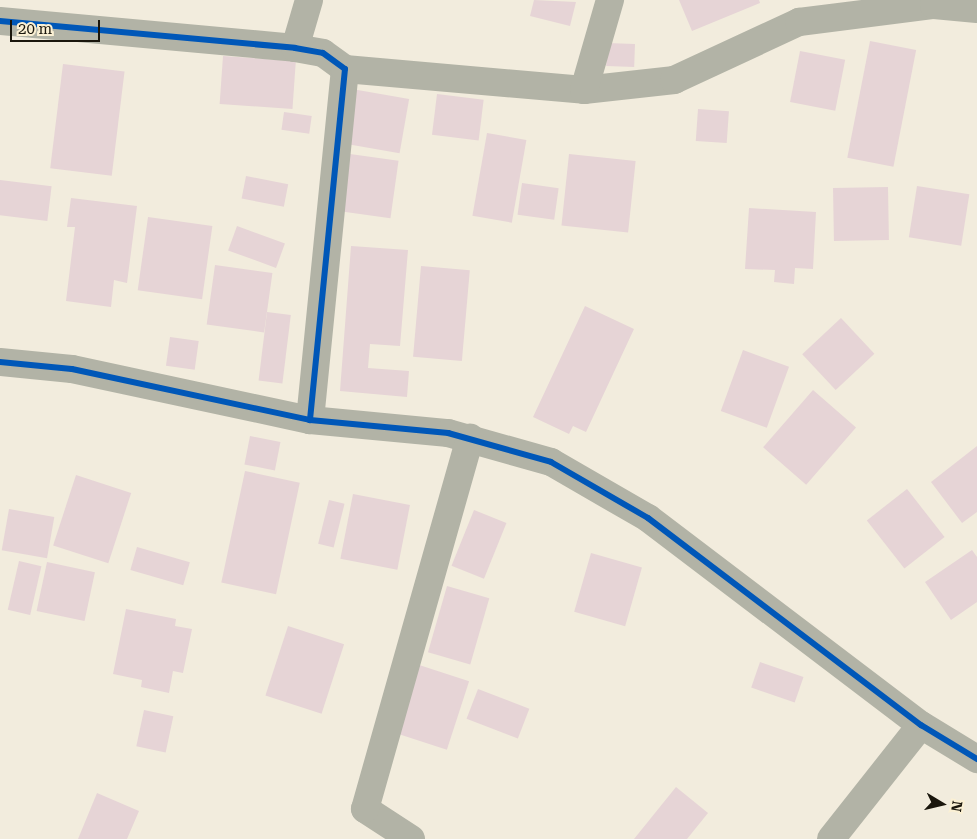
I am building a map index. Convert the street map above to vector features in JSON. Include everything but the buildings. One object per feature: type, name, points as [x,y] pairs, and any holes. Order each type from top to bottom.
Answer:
[{"type":"street","points":[[295,48],[309,0]]},
{"type":"street","points":[[584,90],[610,0]]},
{"type":"street","points":[[0,21],[295,48],[323,53],[345,69],[584,90],[674,80],[799,22],[934,5],[977,9]]},
{"type":"street","points":[[310,420],[345,69]]},
{"type":"street","points":[[0,362],[72,369],[310,420],[470,438],[551,462],[648,518],[922,725],[977,759]]},
{"type":"street","points":[[411,839],[365,809],[470,438]]},
{"type":"street","points":[[831,839],[922,725]]},
{"type":"cycle path","points":[[0,21],[295,48],[323,53],[345,69],[310,420]]},
{"type":"cycle path","points":[[0,362],[72,369],[310,420],[448,433],[551,462],[648,518],[921,725],[977,759]]}]
